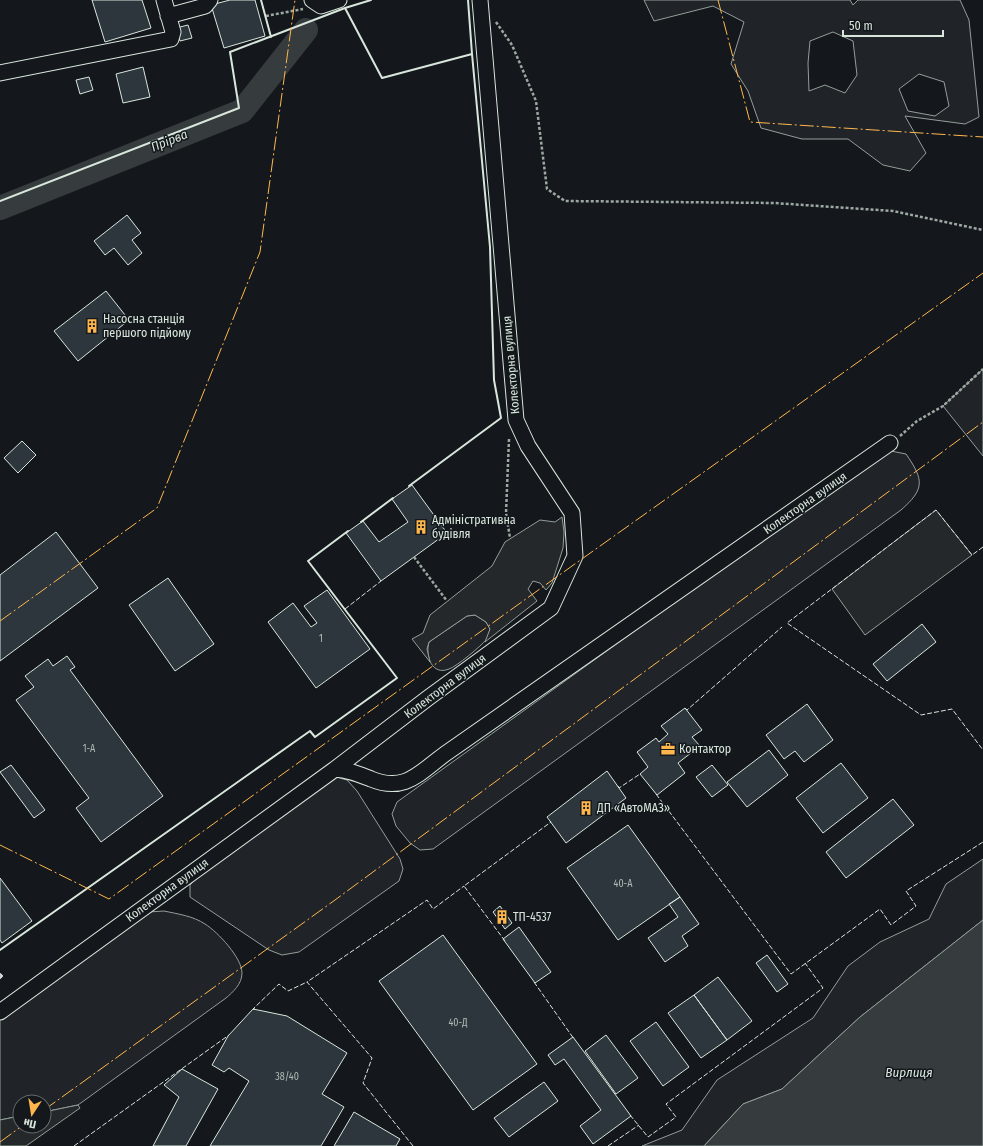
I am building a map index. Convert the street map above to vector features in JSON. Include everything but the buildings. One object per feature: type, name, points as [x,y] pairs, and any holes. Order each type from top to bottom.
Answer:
[{"type":"street","points":[[0,73],[171,39],[173,35],[164,0]]},
{"type":"street","points":[[168,16],[205,6],[210,0]]},
{"type":"street","points":[[316,3],[339,0]]},
{"type":"street","name":"Колекторна вулиця","points":[[0,1012],[335,769],[428,698],[551,608],[575,556],[572,512],[528,446],[516,420],[480,0]]},
{"type":"street","name":"Колекторна вулиця","points":[[335,769],[360,774],[371,779],[398,785],[409,781],[451,749],[890,444]]},
{"type":"path","points":[[266,16],[316,3]]},
{"type":"path","points":[[494,19],[512,45],[536,101],[547,189],[565,201],[774,202],[893,211],[983,230]]},
{"type":"path","points":[[890,444],[917,421],[942,406],[983,369]]},
{"type":"path","points":[[510,538],[506,513],[510,434],[516,420]]},
{"type":"path","points":[[414,557],[447,601]]},
{"type":"shaded area","points":[[644,0],[850,0],[853,5],[858,0],[960,0],[969,20],[979,117],[965,124],[905,116],[926,153],[910,171],[883,165],[848,139],[802,139],[761,128],[748,91],[731,64],[744,22],[713,6],[654,21]],"holes":[[[833,32],[853,41],[857,75],[845,93],[825,85],[809,91],[808,63],[810,41]],[[919,74],[944,82],[949,106],[935,116],[908,111],[899,89]]]},
{"type":"shaded area","points":[[983,369],[983,456],[943,406]]},
{"type":"shaded area","points":[[891,451],[906,454],[919,478],[918,490],[909,503],[901,510],[433,849],[420,850],[410,843],[396,826],[392,814],[397,802],[865,465]]},
{"type":"shaded area","points":[[936,510],[972,555],[865,635],[832,589]]},
{"type":"shaded area","points":[[562,517],[564,532],[563,548],[552,583],[546,590],[540,583],[533,581],[528,589],[537,601],[485,642],[490,629],[486,622],[475,615],[467,616],[429,642],[427,649],[430,662],[412,639],[423,633],[430,615],[492,566],[505,542],[540,520],[555,522]]},
{"type":"shaded area","points":[[475,615],[486,622],[490,629],[486,640],[468,656],[449,669],[438,670],[429,659],[429,642],[467,616]]},
{"type":"shaded area","points":[[336,777],[347,780],[357,791],[400,859],[403,869],[399,881],[299,952],[282,955],[269,950],[190,897],[190,885],[197,878]]},
{"type":"shaded area","points":[[983,859],[983,920],[860,1017],[782,1089],[743,1104],[704,1146],[642,1146],[682,1130],[717,1080],[813,1018],[848,966],[880,942],[929,919],[946,884]]},
{"type":"shaded area","points":[[164,911],[185,916],[196,919],[210,928],[222,939],[238,960],[241,967],[242,977],[237,987],[226,998],[78,1105],[52,1110],[52,1094],[12,1094],[12,1118],[0,1120],[0,1020],[148,912]]},
{"type":"shaded area","points":[[78,1105],[80,1108],[52,1128],[52,1110]]},
{"type":"shaded area","points":[[12,1118],[12,1134],[43,1134],[26,1146],[0,1146],[0,1120]]},
{"type":"water","name":"Вирлиця","points":[[983,920],[983,1146],[704,1146],[743,1104],[782,1089],[860,1017]]},
{"type":"waterway","name":"Прірва","points":[[0,208],[242,111],[306,30]]},
{"type":"fence","points":[[983,547],[972,555],[936,510],[787,623],[921,715],[952,709],[983,750]]},
{"type":"fence","points":[[345,609],[381,581]]},
{"type":"fence","points":[[685,708],[687,710],[782,627]]},
{"type":"fence","points":[[618,786],[619,788],[640,774]]},
{"type":"fence","points":[[656,794],[791,974],[880,909],[891,925],[916,906],[906,891],[983,842]]},
{"type":"fence","points":[[505,941],[464,886],[551,822],[550,821]]},
{"type":"fence","points":[[413,1146],[363,1083],[372,1058],[307,982],[427,900],[433,909],[464,886]]},
{"type":"fence","points":[[630,1115],[648,1137],[676,1117],[666,1104],[823,988],[805,963]]},
{"type":"fence","points":[[255,1009],[253,1009],[279,984],[288,991],[307,982]]},
{"type":"fence","points":[[534,982],[574,1039]]},
{"type":"fence","points":[[74,1146],[229,1035]]},
{"type":"fence","points":[[608,1146],[639,1125]]},
{"type":"wall","points":[[261,0],[271,37]]},
{"type":"wall","points":[[345,8],[371,0]]},
{"type":"wall","points":[[468,0],[472,54]]},
{"type":"wall","points":[[0,201],[239,108],[230,52],[345,8],[382,78],[472,54],[490,247],[494,380],[501,418],[409,486]]},
{"type":"wall","points":[[361,522],[393,498]]},
{"type":"wall","points":[[0,950],[310,731],[315,737],[397,678],[308,561],[348,531]]},
{"type":"wall","points":[[0,974],[2,976],[0,978]]},
{"type":"power","points":[[0,621],[157,508],[260,252],[295,0]]},
{"type":"power","points":[[718,0],[750,122],[983,137]]},
{"type":"power","points":[[0,845],[109,899],[983,273]]},
{"type":"power","points":[[52,1104],[335,900],[983,422]]},
{"type":"power","points":[[0,1142],[12,1133]]},
{"type":"place","name":"Насосна станція першого підйому","points":[[92,326]]},
{"type":"place","name":"Адміністративна будівля","points":[[421,527]]},
{"type":"place","name":"Контактор","points":[[668,749]]},
{"type":"place","name":"ДП «АвтоМАЗ»","points":[[586,808]]},
{"type":"place","name":"ТП-4537","points":[[502,917]]}]
